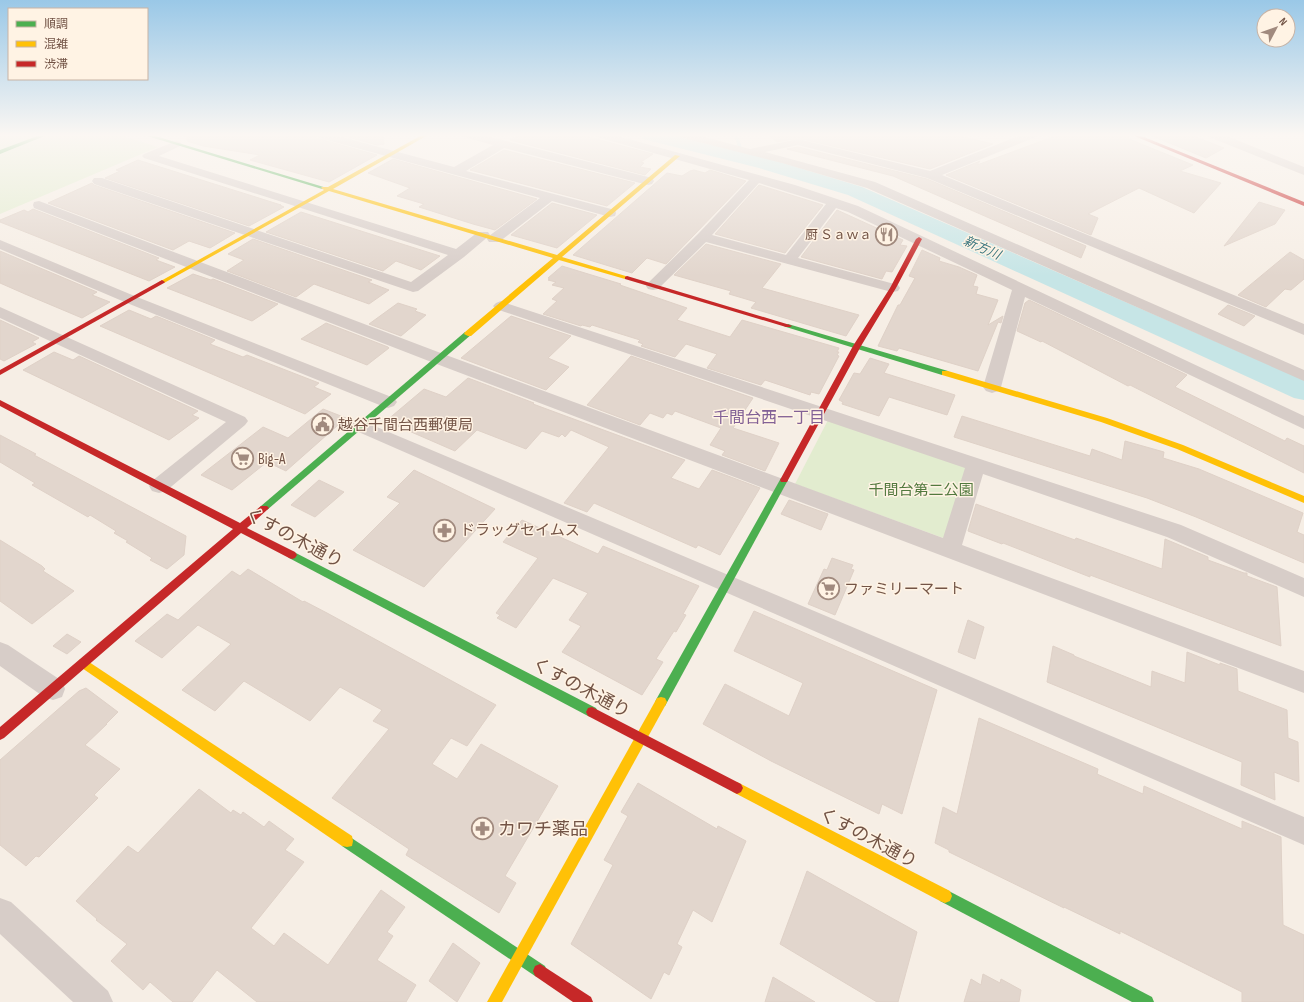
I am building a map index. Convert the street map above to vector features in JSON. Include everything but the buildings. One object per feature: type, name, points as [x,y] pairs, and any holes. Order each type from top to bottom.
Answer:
[{"type":"street","points":[[100,182],[252,232],[413,288],[459,254],[550,197]]},
{"type":"street","points":[[231,182],[459,254]]},
{"type":"street","points":[[304,182],[1104,420],[1180,447],[1304,500]]},
{"type":"street","points":[[0,373],[342,182]]},
{"type":"street","points":[[492,182],[610,213]]},
{"type":"street","points":[[0,734],[646,182]]},
{"type":"street","points":[[653,286],[703,237],[753,182]]},
{"type":"street","points":[[767,182],[791,188],[853,209],[920,239],[1304,423]]},
{"type":"street","points":[[860,182],[871,185],[1304,376]]},
{"type":"street","points":[[947,182],[1304,330]]},
{"type":"street","points":[[1249,182],[1304,204]]},
{"type":"street","points":[[789,260],[833,203]]},
{"type":"street","points":[[39,205],[440,358],[1304,682]]},
{"type":"street","points":[[703,237],[893,288]]},
{"type":"street","points":[[494,1002],[727,584],[857,346],[893,288],[920,239]]},
{"type":"street","points":[[0,244],[132,300],[388,402]]},
{"type":"street","points":[[992,387],[1020,288]]},
{"type":"street","points":[[501,306],[1174,531],[1304,588]]},
{"type":"street","points":[[0,312],[239,421],[159,486]]},
{"type":"street","name":"くすの木通り","points":[[0,403],[1147,1002]]},
{"type":"street","points":[[360,426],[1304,831]]},
{"type":"street","points":[[950,549],[976,464]]},
{"type":"street","points":[[0,653],[52,689]]},
{"type":"street","points":[[83,663],[586,1002]]},
{"type":"street","points":[[0,913],[97,1002]]},
{"type":"green space","points":[[0,182],[76,182],[0,214]]},
{"type":"green space","name":"千間台第二公園","points":[[828,420],[969,467],[946,539],[795,484]]},
{"type":"waterway","name":"新方川","points":[[825,182],[855,191],[1304,391]]},
{"type":"traffic: fast","points":[[303,182],[324,188]]},
{"type":"traffic: fast","points":[[788,326],[945,373]]},
{"type":"traffic: fast","points":[[264,508],[468,334]]},
{"type":"traffic: fast","points":[[661,702],[784,480]]},
{"type":"traffic: fast","points":[[292,555],[592,712]]},
{"type":"traffic: fast","points":[[347,841],[540,971]]},
{"type":"traffic: fast","points":[[945,896],[1147,1002]]},
{"type":"traffic: slow","points":[[162,282],[342,182]]},
{"type":"traffic: slow","points":[[468,334],[647,182]]},
{"type":"traffic: slow","points":[[324,188],[627,278]]},
{"type":"traffic: slow","points":[[945,373],[1104,420],[1180,447],[1304,500]]},
{"type":"traffic: slow","points":[[83,663],[347,841]]},
{"type":"traffic: slow","points":[[494,1002],[661,702]]},
{"type":"traffic: slow","points":[[737,788],[945,896]]},
{"type":"traffic: jam","points":[[1249,182],[1304,204]]},
{"type":"traffic: jam","points":[[784,480],[857,346],[893,288],[919,239]]},
{"type":"traffic: jam","points":[[627,278],[788,326]]},
{"type":"traffic: jam","points":[[0,373],[162,282]]},
{"type":"traffic: jam","points":[[0,403],[292,555]]},
{"type":"traffic: jam","points":[[0,734],[264,508]]},
{"type":"traffic: jam","points":[[592,712],[737,788]]},
{"type":"traffic: jam","points":[[540,971],[586,1002]]},
{"type":"place","name":"厨 Ｓａｗａ","points":[[887,235]]},
{"type":"place","name":"越谷千間台西郵便局","points":[[322,425]]},
{"type":"place","name":"Big-A","points":[[243,459]]},
{"type":"place","name":"ドラッグセイムス","points":[[445,530]]},
{"type":"place","name":"ファミリーマート","points":[[828,589]]},
{"type":"place","name":"カワチ薬品","points":[[482,829]]},
{"type":"district","name":"千間台西一丁目","points":[[769,418]]}]
